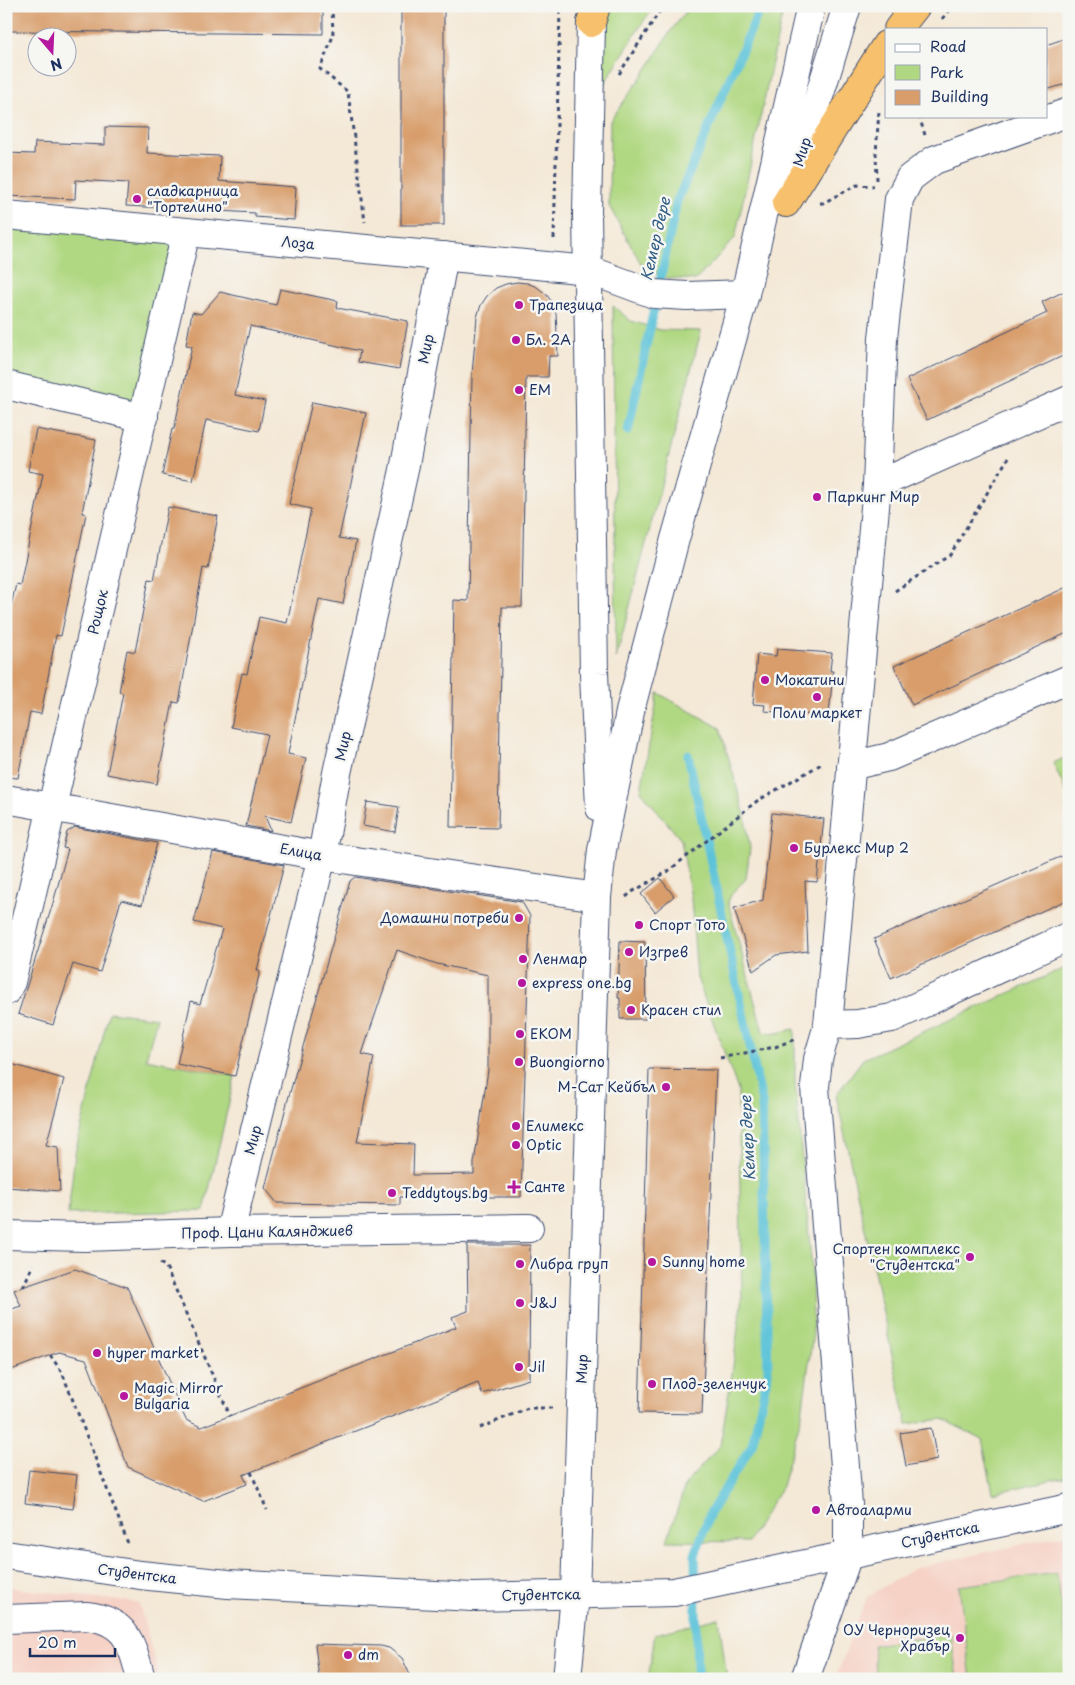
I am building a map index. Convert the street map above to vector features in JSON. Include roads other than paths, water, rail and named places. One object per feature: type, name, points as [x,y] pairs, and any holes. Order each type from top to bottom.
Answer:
[{"type":"highway","points":[[899,28],[916,6]]},
{"type":"highway","points":[[786,203],[885,47]]},
{"type":"street","name":"Мир","points":[[567,1679],[575,1595],[597,897],[602,850],[631,707],[675,539],[745,294],[811,6]]},
{"type":"street","name":"Мир","points":[[745,294],[786,203],[847,6]]},
{"type":"street","name":"Мир","points":[[591,12],[588,135],[594,673],[602,850]]},
{"type":"street","points":[[805,1679],[848,1555],[848,1504],[815,1087],[818,1059],[828,1025],[877,485],[883,338],[899,199],[910,178],[934,160],[1069,112]]},
{"type":"street","name":"Лоза","points":[[6,215],[589,270],[654,294],[687,296],[745,294]]},
{"type":"street","name":"Рощок","points":[[6,991],[11,982],[186,232]]},
{"type":"street","name":"Мир","points":[[230,1232],[322,856],[337,773],[404,470],[444,256]]},
{"type":"street","points":[[6,386],[144,418]]},
{"type":"street","points":[[877,485],[1069,400]]},
{"type":"street","points":[[851,766],[889,757],[1069,678]]},
{"type":"street","name":"Елица","points":[[6,799],[322,856],[597,897]]},
{"type":"street","points":[[828,1025],[858,1024],[892,1018],[1069,936]]},
{"type":"street","name":"Проф. Цани Калянджиев","points":[[6,1236],[85,1238],[230,1232],[529,1228]]},
{"type":"street","name":"Студентска","points":[[6,1555],[140,1575],[228,1584],[473,1597],[674,1592],[1069,1508]]},
{"type":"street","points":[[6,1619],[86,1616],[99,1617],[111,1622],[122,1630],[129,1640],[141,1679]]},
{"type":"waterway","name":"Кемер дере","points":[[628,431],[677,201],[761,6]]},
{"type":"waterway","name":"Кемер дере","points":[[688,755],[762,1102],[768,1373],[752,1445],[710,1513],[695,1555],[697,1679]]},
{"type":"place","name":"сладкарница \"Тортелино\"","points":[[137,199]]},
{"type":"place","name":"Трапезица","points":[[519,305]]},
{"type":"place","name":"Бл. 2А","points":[[516,340]]},
{"type":"place","name":"ЕМ","points":[[519,390]]},
{"type":"place","name":"Паркинг Мир","points":[[817,497]]},
{"type":"place","name":"Мокатини","points":[[765,680]]},
{"type":"place","name":"Поли маркет","points":[[817,697]]},
{"type":"place","name":"Бурлекс Мир 2","points":[[794,848]]},
{"type":"place","name":"Домашни потреби","points":[[519,918]]},
{"type":"place","name":"Спорт Тото","points":[[639,925]]},
{"type":"place","name":"Изгрев","points":[[629,952]]},
{"type":"place","name":"Ленмар","points":[[523,959]]},
{"type":"place","name":"express one.bg","points":[[522,983]]},
{"type":"place","name":"Красен стил","points":[[631,1010]]},
{"type":"place","name":"EKOM","points":[[520,1034]]},
{"type":"place","name":"Buongiorno","points":[[519,1062]]},
{"type":"place","name":"М-Сат Кейбъл","points":[[666,1087]]},
{"type":"place","name":"Елимекс","points":[[516,1126]]},
{"type":"place","name":"Optic","points":[[516,1145]]},
{"type":"place","name":"Санте","points":[[514,1187]]},
{"type":"place","name":"Teddytoys.bg","points":[[392,1193]]},
{"type":"place","name":"Спортен комплекс \"Студентска\"","points":[[970,1257]]},
{"type":"place","name":"Sunny home","points":[[652,1262]]},
{"type":"place","name":"Либра груп","points":[[520,1264]]},
{"type":"place","name":"J&J","points":[[520,1303]]},
{"type":"place","name":"hyper market","points":[[97,1353]]},
{"type":"place","name":"Jil","points":[[519,1367]]},
{"type":"place","name":"Плод-зеленчук","points":[[652,1384]]},
{"type":"place","name":"Magic Mirror Bulgaria","points":[[124,1396]]},
{"type":"place","name":"Автоаларми","points":[[816,1510]]},
{"type":"place","name":"ОУ Черноризец Храбър","points":[[960,1638]]},
{"type":"place","name":"dm","points":[[348,1655]]}]
